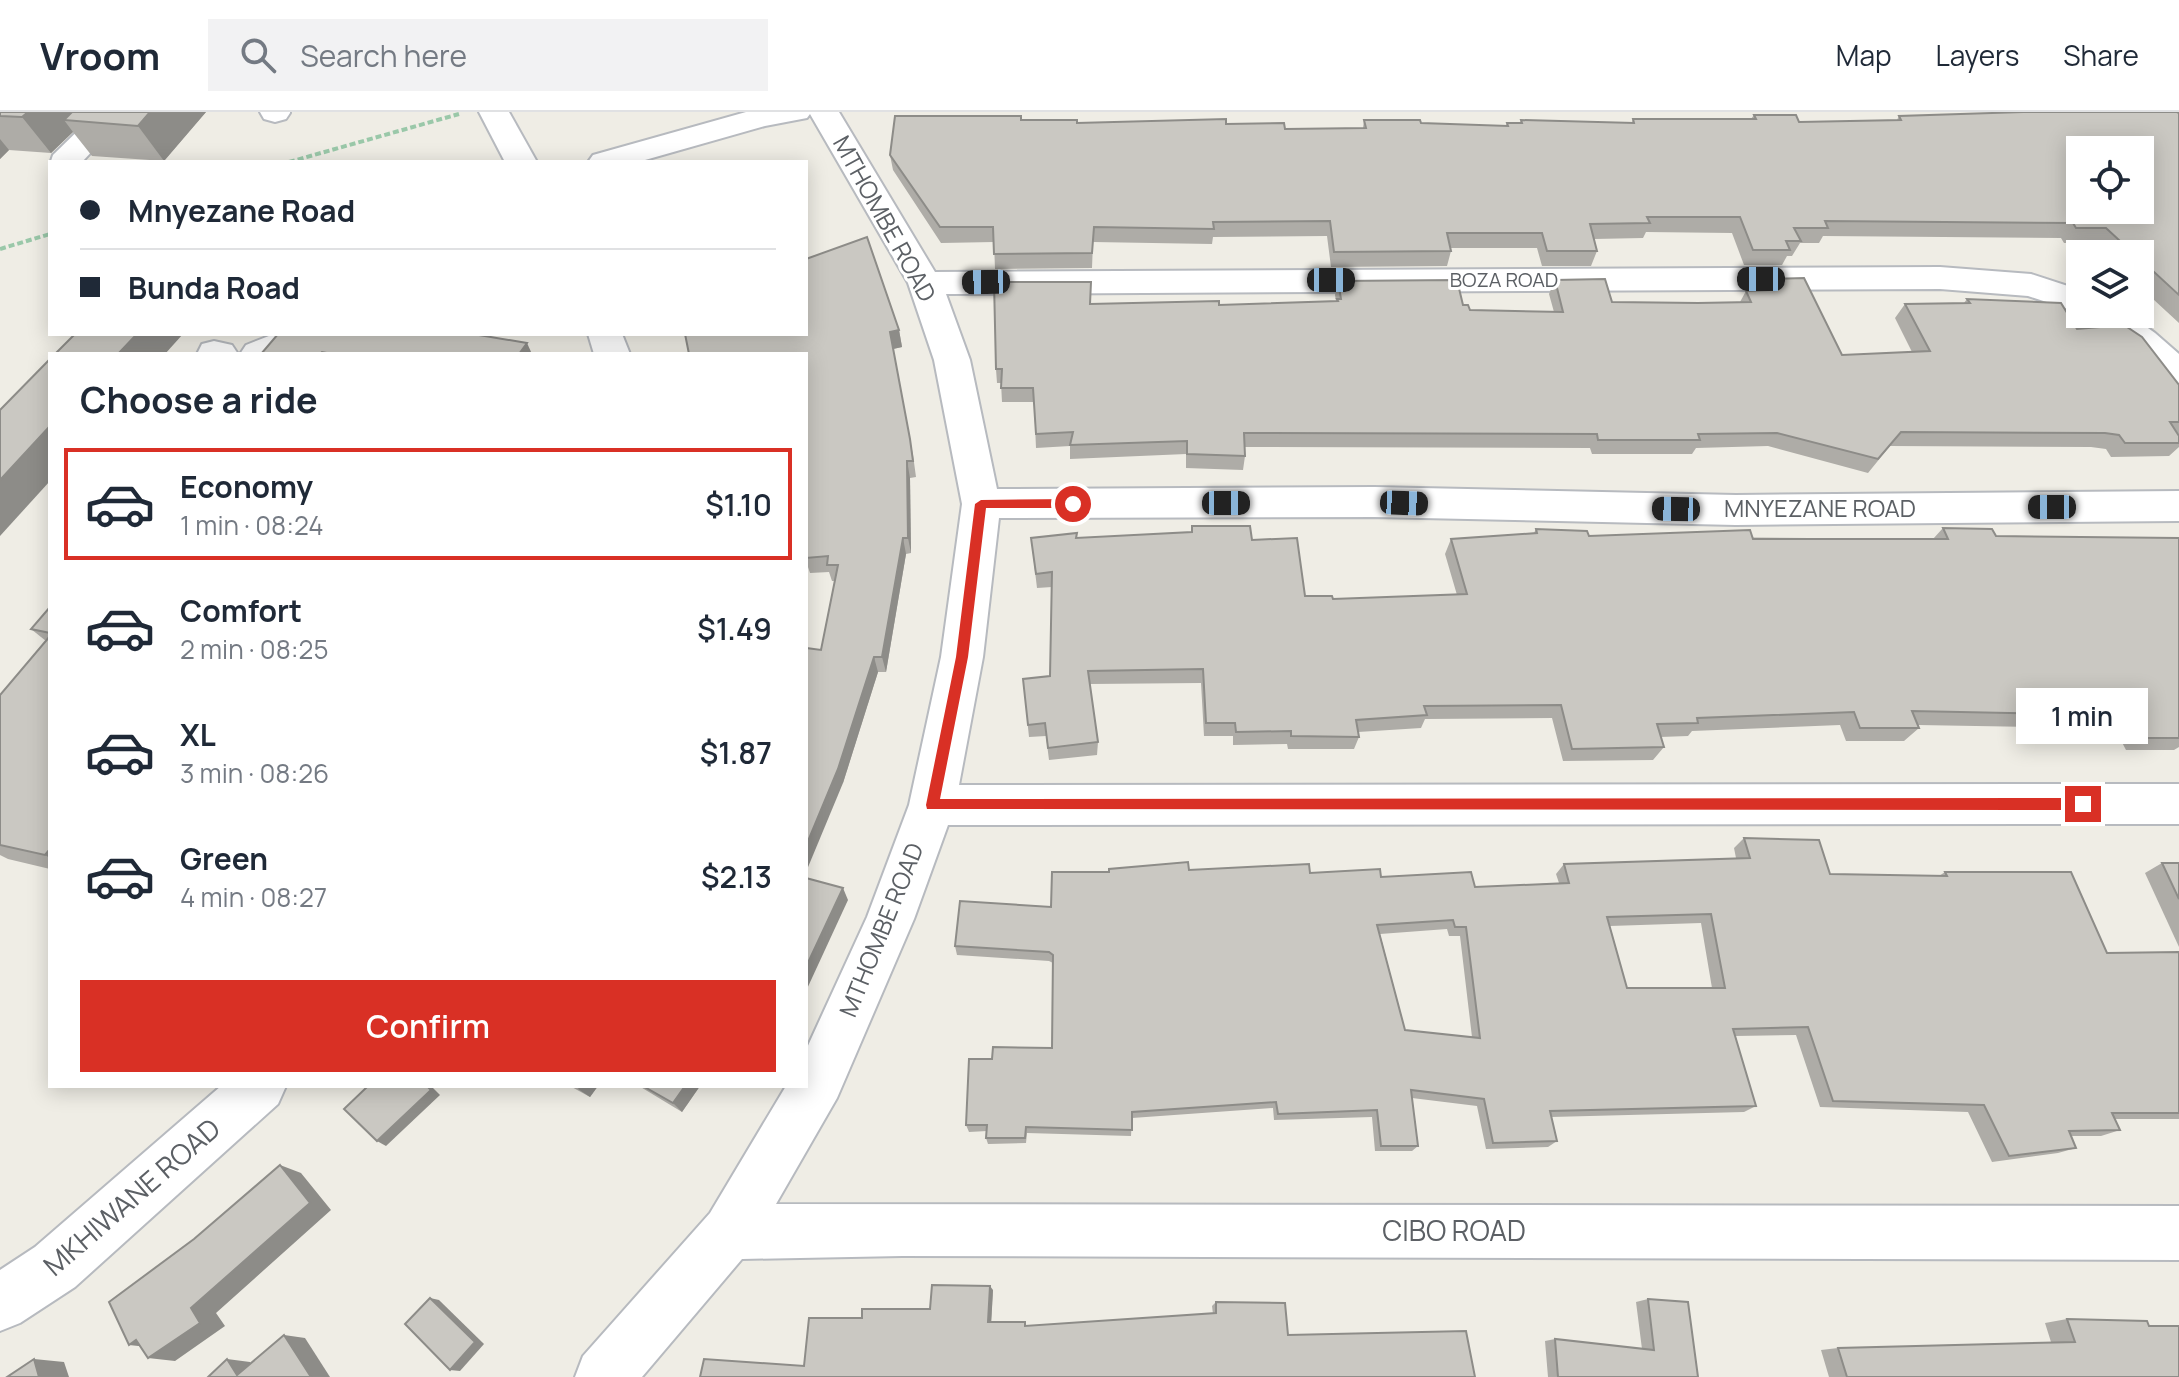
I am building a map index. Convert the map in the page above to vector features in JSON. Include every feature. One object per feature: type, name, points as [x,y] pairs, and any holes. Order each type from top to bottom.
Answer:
[{"type":"street","points":[[66,160],[114,112]]},
{"type":"street","points":[[494,112],[520,160]]},
{"type":"street","points":[[611,160],[762,117],[796,112]]},
{"type":"street","name":"MTHOMBE ROAD","points":[[604,1377],[729,1232],[819,1080],[890,919],[932,805],[962,657],[981,504],[952,360],[925,283],[824,112]]},
{"type":"street","name":"BOZA ROAD","points":[[925,283],[1940,278],[2031,285],[2066,297]]},
{"type":"street","points":[[2124,328],[2179,375]]},
{"type":"street","points":[[263,352],[302,336]]},
{"type":"street","name":"MNYEZANE ROAD","points":[[981,504],[1374,502],[1736,510],[2179,506]]},
{"type":"street","points":[[932,805],[2179,804]]},
{"type":"street","name":"MKHIWANE ROAD","points":[[0,1303],[55,1267],[258,1088]]},
{"type":"street","name":"CIBO ROAD","points":[[729,1232],[933,1229],[2179,1233]]},
{"type":"path","points":[[296,160],[468,112]]},
{"type":"path","points":[[0,249],[48,235]]},
{"type":"building","points":[[0,112],[28,112],[22,117],[0,116]]},
{"type":"building","points":[[72,112],[150,112],[138,126],[64,120]]},
{"type":"building","points":[[2023,112],[2179,113],[2179,295],[2154,272],[2154,240],[2119,240],[2106,228],[2076,228],[2074,224],[2154,224],[2154,136],[2066,136],[2066,223],[1825,221],[1828,228],[1794,228],[1801,241],[1786,241],[1790,250],[1753,250],[1740,217],[1647,217],[1650,223],[1590,224],[1597,251],[1547,251],[1542,233],[1447,233],[1451,251],[1334,252],[1330,221],[1213,222],[1214,229],[1094,227],[1092,253],[994,254],[993,227],[940,227],[890,155],[895,116],[1021,116],[1021,120],[1077,120],[1077,123],[1226,119],[1226,124],[1284,123],[1285,129],[1366,128],[1364,120],[1508,126],[1507,123],[1522,123],[1521,120],[1634,123],[1633,119],[1756,119],[1754,115],[1796,115],[1799,122],[1901,120],[1899,116]]},
{"type":"building","points":[[867,237],[899,330],[890,332],[913,461],[907,461],[908,538],[903,538],[882,657],[874,657],[838,769],[808,841],[808,648],[821,650],[838,565],[827,565],[828,556],[808,558],[808,352],[689,352],[685,336],[808,336],[808,258]]},
{"type":"building","points":[[1804,278],[1842,355],[1930,351],[1905,304],[1970,303],[1967,299],[2061,303],[2066,311],[2066,328],[2128,328],[2142,337],[2179,385],[2179,422],[2170,422],[2179,436],[2179,443],[2125,443],[2119,435],[2105,433],[1901,432],[1878,459],[1777,433],[1698,434],[1700,440],[1598,440],[1597,434],[1244,433],[1245,456],[1187,454],[1187,441],[1070,445],[1073,432],[1036,434],[1033,388],[1001,388],[1002,369],[996,369],[994,282],[1091,282],[1090,304],[1219,301],[1219,305],[1338,301],[1341,299],[1338,281],[1457,280],[1463,305],[1468,305],[1470,310],[1563,312],[1555,280],[1605,279],[1612,302],[1698,303],[1751,302],[1746,291],[1768,290],[1763,279]]},
{"type":"building","points":[[73,336],[135,336],[120,352],[57,352]]},
{"type":"building","points":[[276,336],[485,336],[527,343],[520,352],[263,352]]},
{"type":"building","points":[[48,361],[48,428],[0,480],[0,410]]},
{"type":"building","points":[[1192,526],[1250,526],[1252,540],[1297,538],[1305,596],[1332,596],[1333,599],[1467,594],[1451,539],[1537,533],[1536,529],[1587,531],[1589,536],[1750,530],[1753,539],[1948,539],[1943,528],[1992,529],[1996,536],[2179,538],[2179,738],[2145,738],[2133,716],[1912,711],[1919,728],[1860,728],[1854,712],[1697,718],[1698,723],[1657,724],[1664,747],[1572,749],[1561,705],[1424,706],[1427,715],[1356,720],[1359,737],[1291,736],[1291,731],[1236,732],[1235,723],[1206,723],[1203,669],[1088,671],[1098,742],[1048,748],[1045,723],[1028,725],[1023,679],[1050,676],[1052,572],[1036,574],[1031,538],[1077,533],[1076,538],[1192,532]]},
{"type":"building","points":[[48,609],[48,633],[31,629]]},
{"type":"building","points":[[48,638],[48,851],[45,855],[0,845],[0,695]]},
{"type":"building","points":[[1744,838],[1819,840],[1830,874],[1947,876],[1945,872],[2071,872],[2107,953],[2179,952],[2179,1113],[2112,1113],[2120,1130],[2069,1131],[2076,1148],[2009,1156],[1984,1105],[1833,1101],[1808,1027],[1733,1029],[1756,1106],[1550,1111],[1557,1141],[1493,1143],[1484,1099],[1411,1090],[1418,1146],[1381,1146],[1377,1110],[1278,1114],[1276,1102],[1132,1112],[1132,1130],[1026,1127],[1025,1138],[986,1138],[987,1125],[966,1125],[969,1059],[992,1059],[993,1047],[1052,1048],[1053,955],[1049,952],[955,946],[960,901],[1051,907],[1052,872],[1109,872],[1109,869],[1188,862],[1189,870],[1309,864],[1310,873],[1380,869],[1381,877],[1471,872],[1475,887],[1569,883],[1564,864],[1750,858]],"holes":[[[1711,914],[1725,988],[1627,988],[1607,917]],[[1453,920],[1455,927],[1466,927],[1480,1038],[1405,1030],[1377,925]]]},
{"type":"building","points":[[2162,863],[2179,863],[2179,899]]},
{"type":"building","points":[[808,879],[843,888],[808,963]]},
{"type":"building","points":[[366,1088],[431,1090],[377,1141],[344,1109]]},
{"type":"building","points":[[647,1088],[684,1088],[673,1103]]},
{"type":"building","points":[[280,1165],[310,1203],[191,1308],[200,1323],[148,1358],[136,1340],[129,1345],[109,1302],[194,1239]]},
{"type":"building","points":[[932,1285],[990,1286],[988,1322],[1025,1322],[1025,1326],[1216,1313],[1216,1302],[1285,1303],[1288,1335],[1466,1331],[1475,1377],[700,1377],[704,1359],[804,1366],[809,1318],[862,1318],[862,1309],[930,1309]]},
{"type":"building","points":[[430,1298],[475,1342],[450,1370],[405,1324]]},
{"type":"building","points":[[1648,1299],[1688,1302],[1698,1377],[1558,1377],[1555,1339],[1654,1350]]},
{"type":"building","points":[[2067,1319],[2147,1321],[2149,1326],[2179,1326],[2179,1377],[1847,1377],[1838,1348],[2075,1342]]},
{"type":"building","points":[[284,1335],[311,1377],[208,1377],[227,1359],[237,1375]]},
{"type":"building","points":[[34,1359],[39,1377],[7,1377]]},
{"type":"route","points":[[1073,504],[981,504],[962,657],[932,805],[2083,804]]}]
